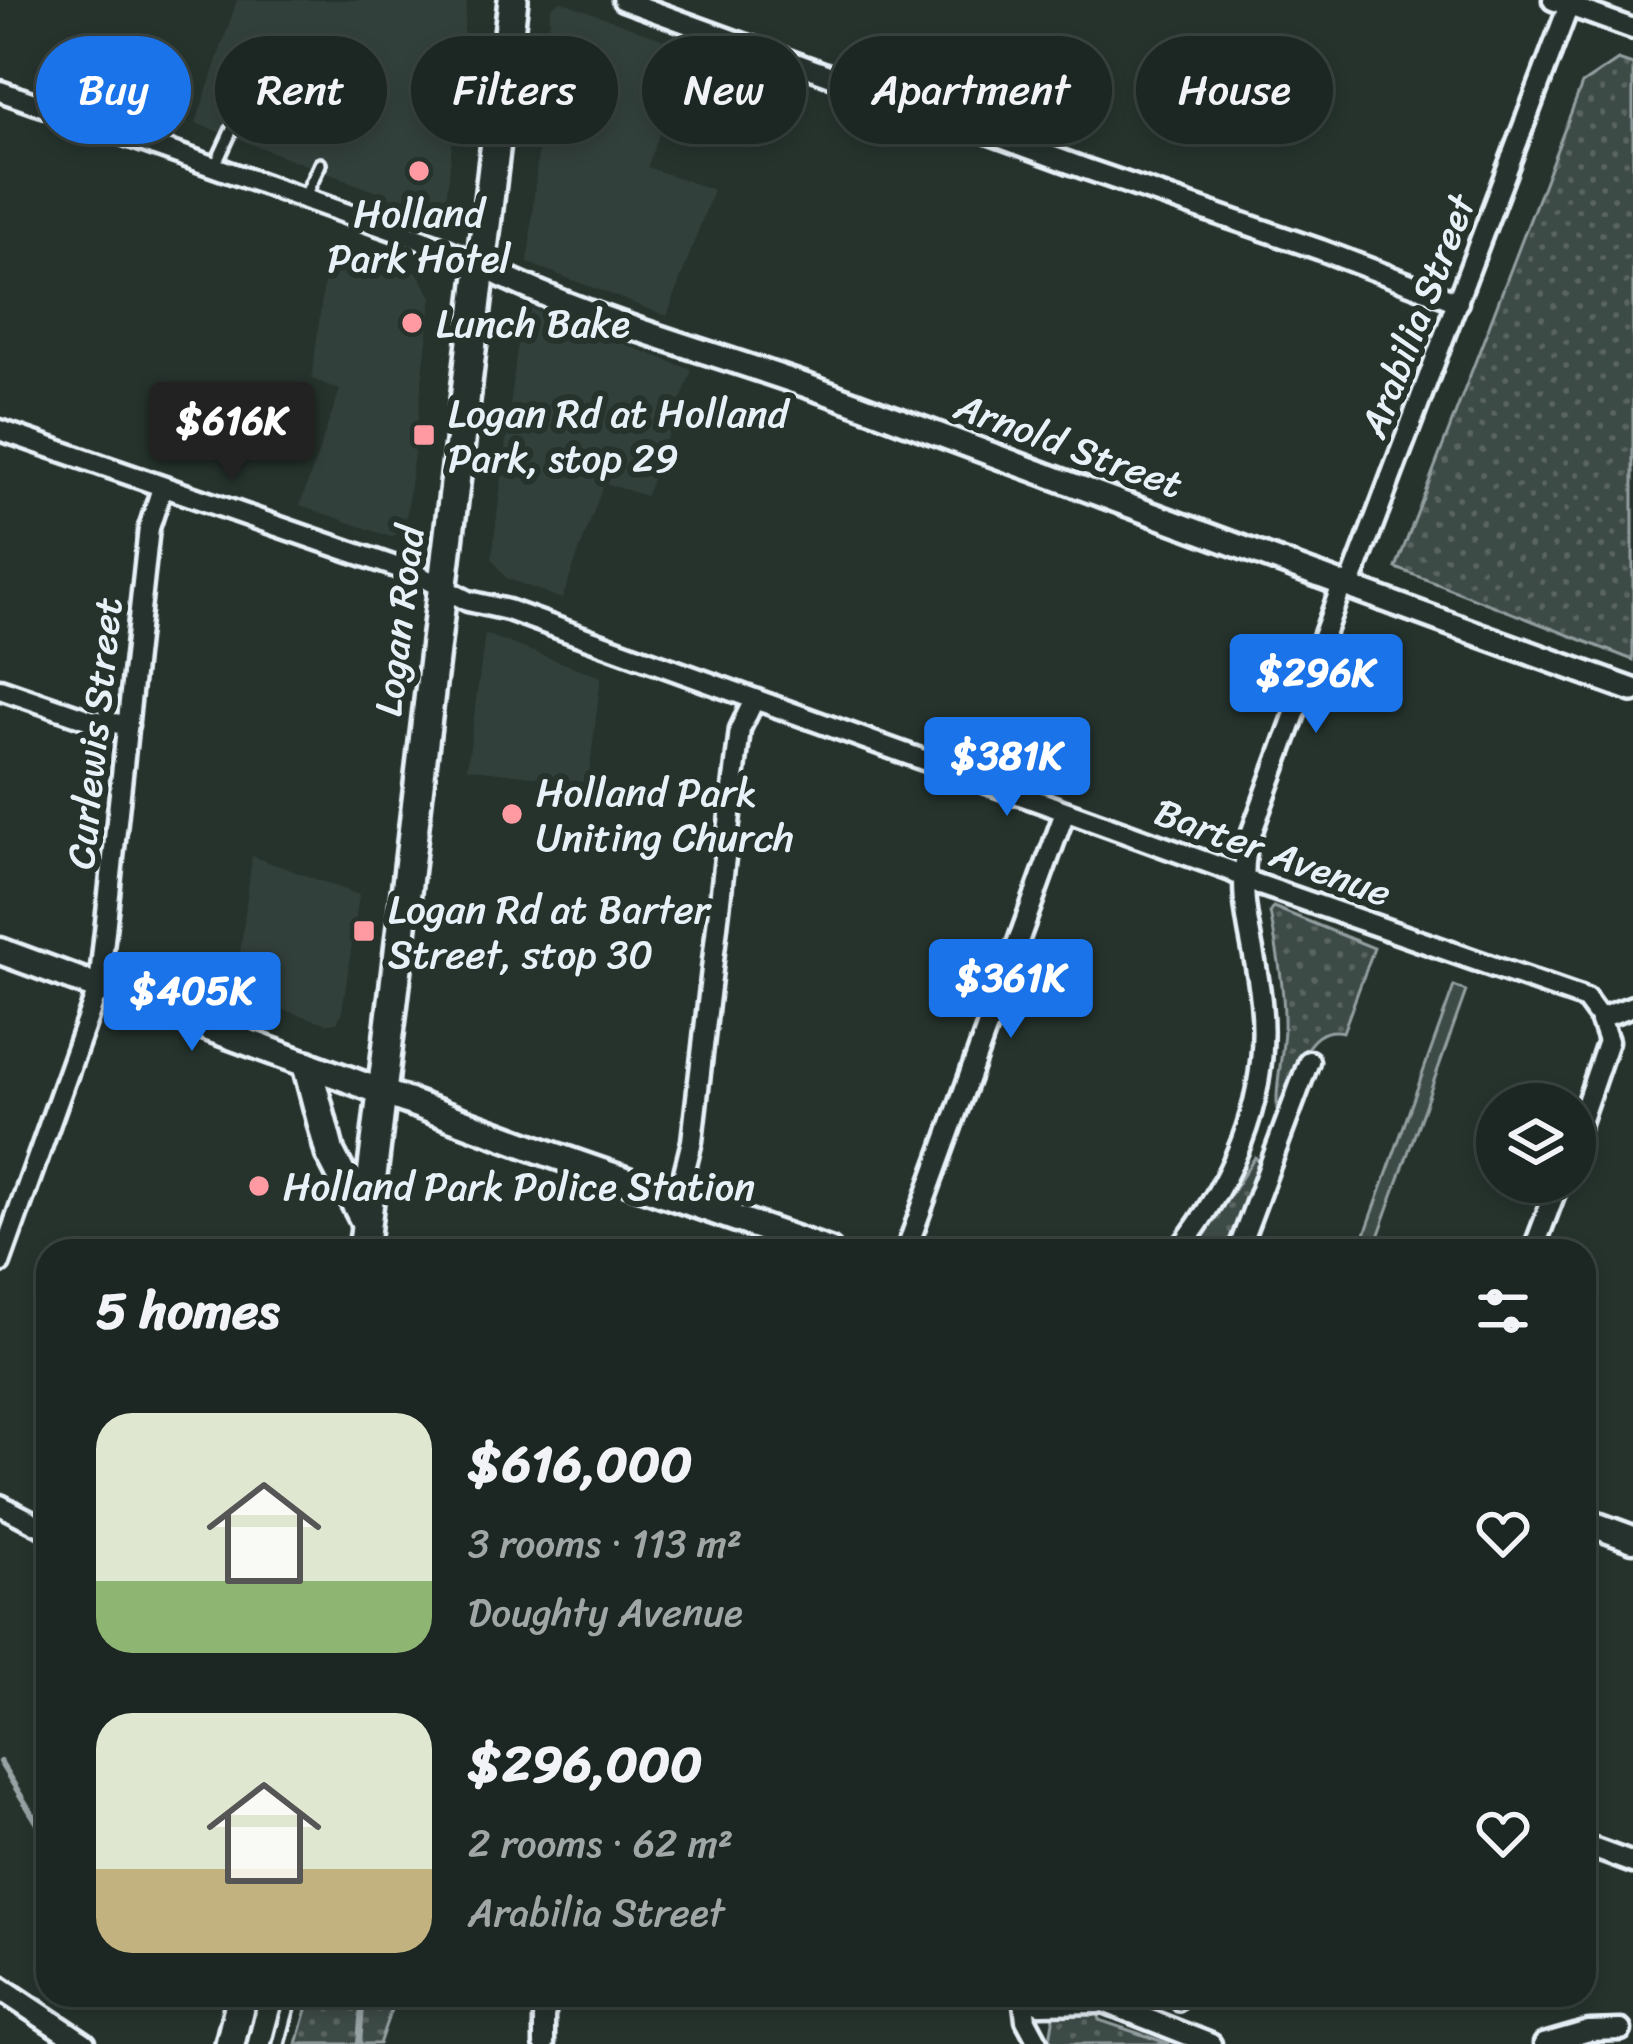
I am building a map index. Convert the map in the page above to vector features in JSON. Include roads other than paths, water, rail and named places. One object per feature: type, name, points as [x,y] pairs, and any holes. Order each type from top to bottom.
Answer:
[{"type":"main road","name":"Logan Road","points":[[364,1237],[513,0]]},
{"type":"main road","points":[[0,951],[795,1239]]},
{"type":"main road","points":[[307,1064],[330,1153],[364,1237]]},
{"type":"main road","points":[[1596,1526],[1633,1539]]},
{"type":"main road","points":[[230,2044],[239,2007]]},
{"type":"street","points":[[623,0],[1458,302]]},
{"type":"street","points":[[1564,2],[1633,29]]},
{"type":"street","name":"Arabilia Street","points":[[1187,1239],[1208,1211],[1246,1135],[1261,1058],[1262,1007],[1244,919],[1242,877],[1247,845],[1458,302],[1564,2]]},
{"type":"street","points":[[0,92],[438,246],[480,266]]},
{"type":"street","name":"Arnold Street","points":[[480,266],[546,297],[769,371],[1633,690]]},
{"type":"street","name":"Barter Avenue","points":[[0,430],[416,574],[468,601],[508,610],[1586,999],[1600,1018]]},
{"type":"street","name":"Curlewis Street","points":[[0,1263],[98,986],[149,528],[162,488]]},
{"type":"street","points":[[0,688],[90,720],[128,725]]},
{"type":"street","points":[[678,1197],[692,1141],[740,729],[754,700]]},
{"type":"street","points":[[910,1239],[1065,812]]},
{"type":"street","points":[[1593,1083],[1607,1042],[1600,1018],[1633,1006]]},
{"type":"street","points":[[1242,1239],[1309,1060]]},
{"type":"street","points":[[1246,1135],[1278,1144]]},
{"type":"street","points":[[1537,1239],[1550,1203]]},
{"type":"street","points":[[0,1505],[36,1524]]},
{"type":"street","points":[[1596,1849],[1633,1863]]},
{"type":"street","points":[[0,1988],[84,2044]]},
{"type":"street","points":[[544,2044],[547,2007]]},
{"type":"street","points":[[1029,2007],[1026,2020],[1040,2044]]},
{"type":"street","points":[[1117,2007],[1211,2044]]},
{"type":"street","points":[[1140,2018],[1143,2007]]},
{"type":"street","points":[[1544,2044],[1589,2030],[1621,2030]]},
{"type":"lane","points":[[214,168],[225,144]]},
{"type":"lane","points":[[303,200],[320,164]]},
{"type":"lane","points":[[279,2044],[289,2007]]},
{"type":"waterway","points":[[0,1762],[36,1820]]},
{"type":"waterway","points":[[359,2044],[362,2007]]},
{"type":"place","name":"Holland Park Hotel","points":[[419,171]]},
{"type":"place","name":"Lunch Bake","points":[[412,323]]},
{"type":"place","name":"Logan Rd at Holland Park, stop 29","points":[[424,435]]},
{"type":"place","name":"Holland Park Uniting Church","points":[[512,814]]},
{"type":"place","name":"Logan Rd at Barter Street, stop 30","points":[[364,931]]},
{"type":"place","name":"Holland Park Police Station","points":[[259,1186]]}]
